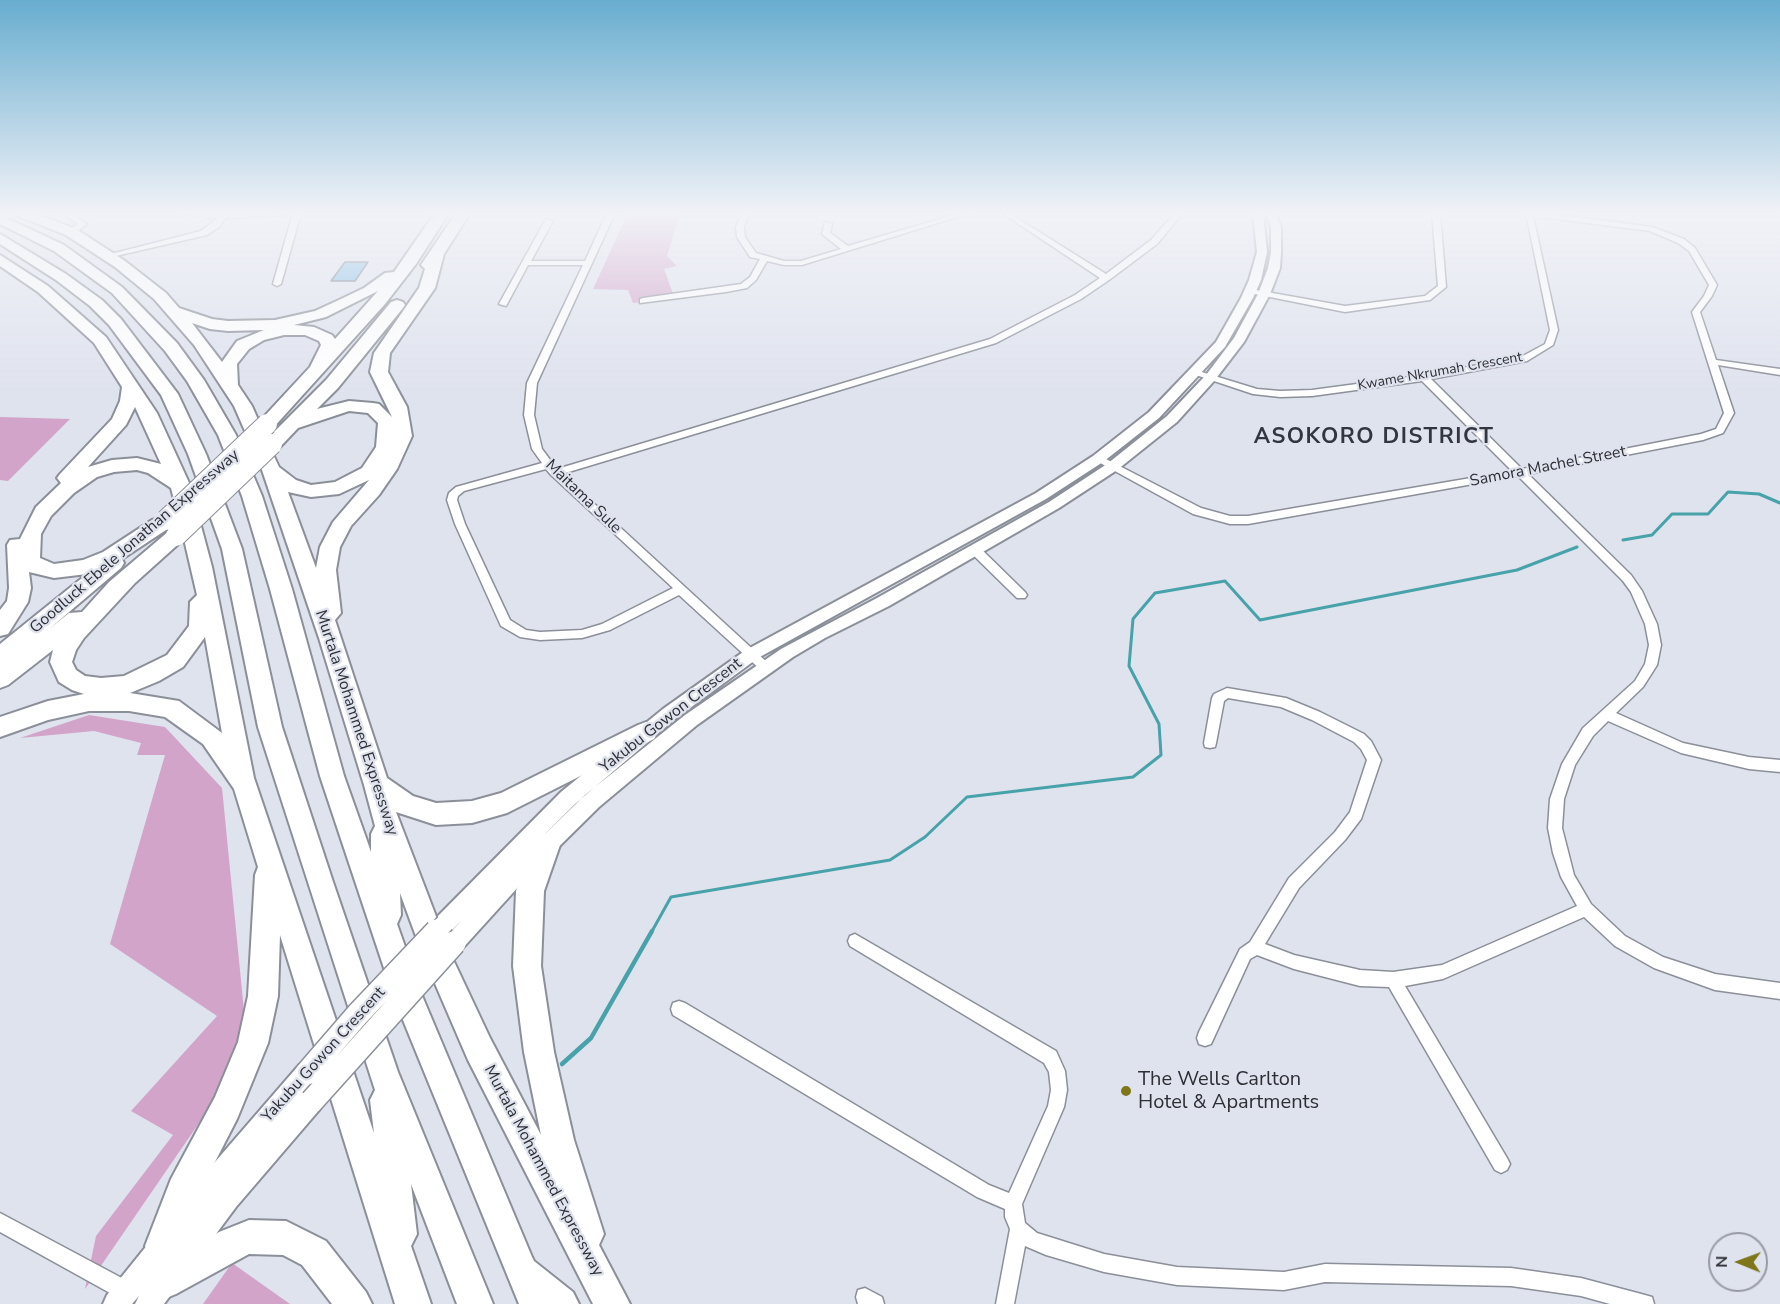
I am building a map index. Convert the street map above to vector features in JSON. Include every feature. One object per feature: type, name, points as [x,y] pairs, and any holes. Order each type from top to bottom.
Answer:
[{"type":"highway","points":[[21,274],[43,289],[99,340],[153,425],[180,485],[202,567],[245,785],[409,1292]]},
{"type":"highway","points":[[56,274],[96,303],[115,322],[169,394],[196,454],[232,549],[270,727],[320,882],[383,1072],[475,1304]]},
{"type":"highway","name":"Murtala Mohammed Expressway","points":[[95,274],[117,290],[171,347],[195,380],[227,435],[252,496],[281,589],[332,776],[409,998],[520,1269],[537,1304]]},
{"type":"highway","name":"Murtala Mohammed Expressway","points":[[131,274],[160,296],[179,317],[243,406],[271,470],[330,638],[377,785],[384,816],[438,958],[479,1049],[608,1297]]},
{"type":"highway","points":[[195,380],[179,317],[228,326],[275,325],[320,314],[354,298],[392,274]]},
{"type":"highway","points":[[308,381],[394,274]]},
{"type":"highway","points":[[275,433],[332,384],[429,274]]},
{"type":"highway","points":[[330,638],[326,570],[330,547],[343,522],[372,490],[390,465],[403,436],[398,407],[379,372],[382,353],[421,285]]},
{"type":"highway","points":[[229,385],[229,364],[243,345],[271,333],[294,329],[319,333],[326,338],[328,345],[275,433]]},
{"type":"highway","points":[[0,627],[17,602],[20,588],[17,544],[23,528],[34,511],[110,435],[126,410],[130,386]]},
{"type":"highway","points":[[271,470],[299,489],[339,488],[369,472],[378,462],[387,435],[387,423],[382,414],[373,408],[349,406],[321,413],[275,433]]},
{"type":"highway","points":[[153,425],[196,454]]},
{"type":"highway","name":"Goodluck Ebele Jonathan Expressway","points":[[0,657],[167,527],[275,433]]},
{"type":"highway","points":[[167,527],[110,557],[71,570],[54,571],[39,568],[30,562],[28,553],[31,534],[43,512],[67,488],[90,473],[112,466],[137,464],[154,468],[180,485]]},
{"type":"highway","name":"Goodluck Ebele Jonathan Expressway","points":[[0,679],[127,579],[167,527]]},
{"type":"highway","points":[[127,579],[76,632],[65,648],[61,662],[67,676],[80,684],[101,687],[126,685],[151,675],[175,661],[189,644],[201,623],[202,567]]},
{"type":"highway","points":[[0,727],[48,711],[89,702],[129,702],[171,708],[212,737],[245,785]]},
{"type":"highway","points":[[377,785],[406,805],[436,814],[472,812],[507,802],[646,732]]},
{"type":"highway","points":[[384,816],[387,934]]},
{"type":"highway","points":[[547,845],[530,891],[527,934],[529,976],[539,1052],[558,1140],[608,1297]]},
{"type":"highway","points":[[162,1246],[183,1191],[226,1108],[253,1043],[263,996],[269,861]]},
{"type":"highway","points":[[383,1072],[409,1292]]},
{"type":"highway","points":[[156,1293],[231,1244],[249,1237],[286,1238],[314,1253],[354,1304]]},
{"type":"highway","points":[[520,1269],[561,1304]]},
{"type":"main road","name":"Yakubu Gowon Crescent","points":[[156,1293],[227,1198],[312,1101],[449,933],[568,798],[646,732],[752,654],[1105,463],[1172,419],[1203,376],[1240,339],[1257,293],[1259,274]]},
{"type":"main road","name":"Yakubu Gowon Crescent","points":[[1257,293],[1270,274]]},
{"type":"main road","name":"Yakubu Gowon Crescent","points":[[121,1297],[210,1185],[358,1014],[639,761],[699,714],[819,634],[883,602],[1054,505],[1105,463]]},
{"type":"street","points":[[277,284],[280,274]]},
{"type":"street","points":[[503,304],[519,274]]},
{"type":"street","name":"Maitama Sule","points":[[581,274],[538,366],[529,398],[531,432],[537,449],[552,469],[766,668]]},
{"type":"street","points":[[643,301],[726,290],[744,285],[755,274]]},
{"type":"street","points":[[1100,274],[1106,278]]},
{"type":"street","points":[[681,589],[606,627],[582,634],[540,636],[524,634],[505,623],[460,524],[452,500],[453,495],[460,489],[552,469],[993,341],[1078,297],[1112,274]]},
{"type":"street","points":[[1257,293],[1345,309],[1416,301],[1434,295],[1442,286],[1441,274]]},
{"type":"street","name":"Kwame Nkrumah Crescent","points":[[1203,376],[1256,392],[1312,393],[1424,378],[1511,363],[1524,359],[1549,345],[1554,330],[1542,274]]},
{"type":"street","name":"Samora Machel Street","points":[[1105,463],[1197,512],[1230,520],[1248,520],[1520,473],[1720,432],[1729,413],[1696,312],[1713,285],[1706,274]]},
{"type":"street","points":[[1714,362],[1780,372]]},
{"type":"street","points":[[1424,378],[1627,578],[1640,597],[1651,624],[1655,645],[1651,664],[1639,684],[1588,732],[1574,756],[1557,799],[1555,828],[1560,853],[1568,877],[1586,909],[1620,941],[1659,963],[1715,982],[1780,991]]},
{"type":"street","points":[[974,549],[1022,595]]},
{"type":"street","points":[[1205,1038],[1245,954],[1256,947],[1293,883],[1340,836],[1356,815],[1374,760],[1366,745],[1359,738],[1316,716],[1281,702],[1227,693],[1218,698],[1210,743]]},
{"type":"street","points":[[1606,714],[1681,748],[1720,758],[1780,766]]},
{"type":"street","points":[[1256,947],[1294,962],[1360,978],[1393,981],[1443,972],[1586,909]]},
{"type":"street","points":[[855,941],[1050,1057],[1057,1071],[1059,1090],[1056,1107],[1013,1204],[1014,1217],[1019,1229],[1031,1240],[1104,1263],[1177,1276],[1284,1281],[1325,1273],[1511,1277],[1581,1287],[1645,1304]]},
{"type":"street","points":[[1393,981],[1501,1164]]},
{"type":"street","points":[[678,1009],[983,1191],[1013,1204]]},
{"type":"street","points":[[1,1225],[121,1297]]},
{"type":"street","points":[[1005,1304],[1019,1229]]},
{"type":"shaded area","points":[[600,274],[666,274],[675,299],[633,303],[628,290],[593,289]]},
{"type":"shaded area","points":[[0,417],[70,419],[8,481],[0,480]]},
{"type":"shaded area","points":[[89,715],[165,727],[222,788],[245,1021],[230,1078],[85,1289],[96,1236],[173,1135],[131,1111],[217,1016],[110,944],[165,755],[137,755],[141,743],[94,731],[20,738]]},
{"type":"shaded area","points":[[232,1263],[290,1304],[203,1304]]},
{"type":"building","points":[[336,274],[360,274],[355,281],[331,281]]},
{"type":"waterway","points":[[1623,540],[1652,535],[1672,514],[1708,514],[1728,492],[1759,494],[1780,503]]},
{"type":"waterway","points":[[651,933],[671,897],[890,860],[925,837],[967,797],[1133,777],[1161,755],[1159,724],[1129,666],[1133,619],[1155,593],[1225,581],[1260,620],[1517,570],[1577,547]]},
{"type":"waterway","points":[[562,1064],[591,1038],[652,931]]},
{"type":"place","name":"The Wells Carlton Hotel & Apartments","points":[[1126,1091]]},
{"type":"district","name":"ASOKORO DISTRICT","points":[[1374,438]]}]
